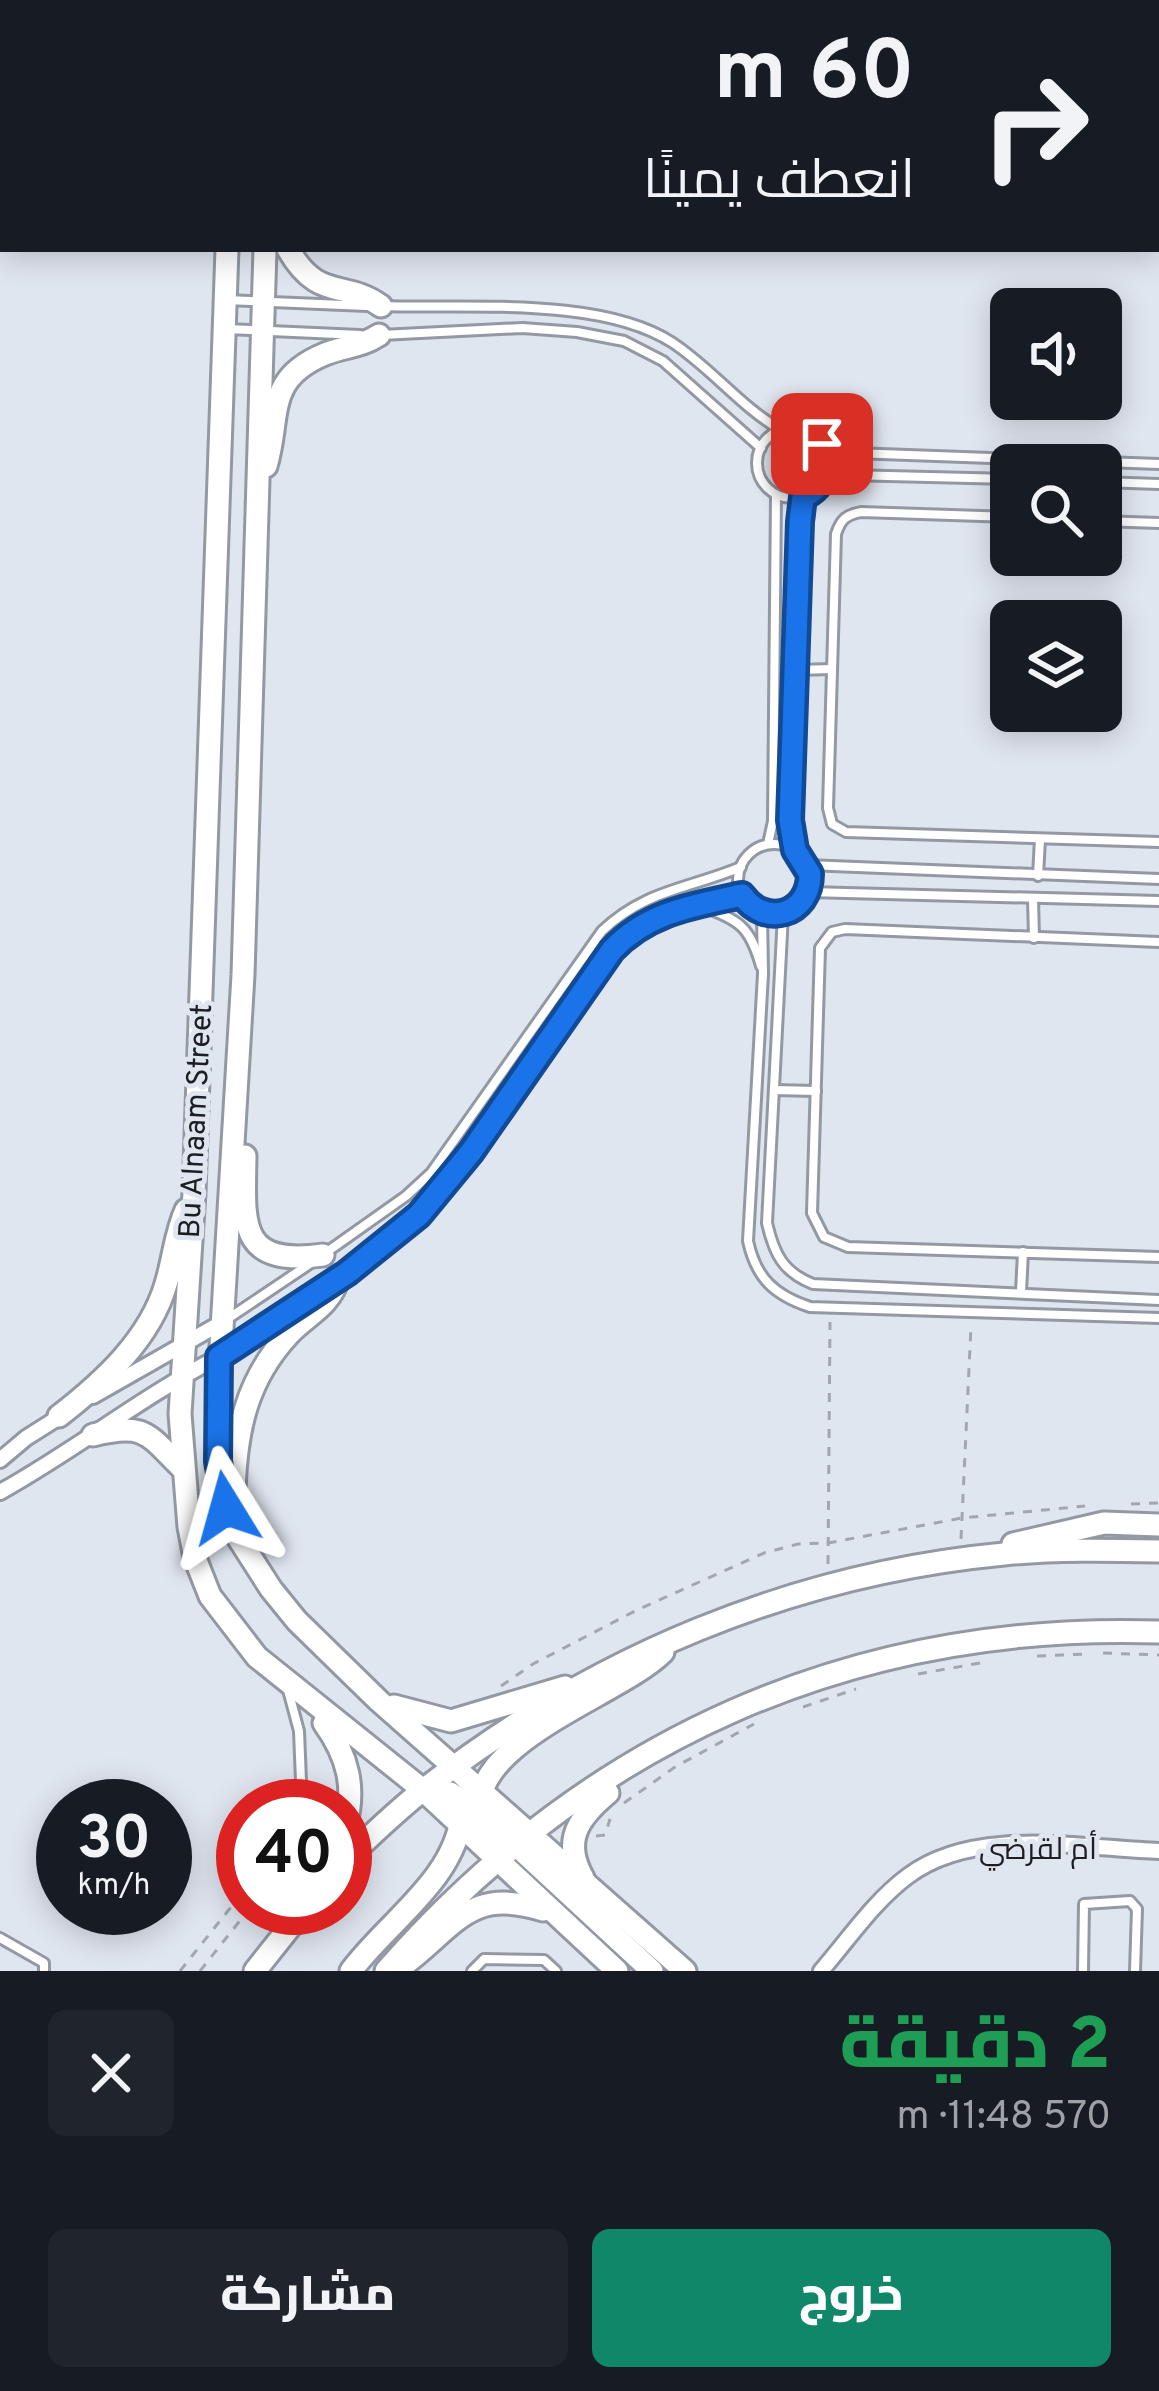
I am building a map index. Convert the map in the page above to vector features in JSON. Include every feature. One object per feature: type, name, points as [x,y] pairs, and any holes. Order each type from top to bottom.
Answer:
[{"type":"street","name":"Bu Alnaam Street","points":[[227,252],[194,1193],[182,1376],[189,1528],[210,1596],[256,1657],[423,1790],[474,1808],[514,1847]]},
{"type":"street","name":"Bu Alnaam Street","points":[[265,252],[244,953],[219,1357],[218,1461],[232,1528],[271,1589],[297,1621],[380,1701],[455,1766],[474,1808],[514,1847]]},
{"type":"street","points":[[291,252],[317,282],[366,296],[381,306]]},
{"type":"street","points":[[255,488],[268,461],[276,399],[292,375],[323,355],[359,348],[380,335]]},
{"type":"street","points":[[233,1119],[244,1141],[245,1221],[254,1240],[280,1258],[322,1255]]},
{"type":"street","points":[[0,1460],[111,1371],[149,1323],[166,1285],[176,1231],[194,1193]]},
{"type":"street","points":[[232,1528],[236,1442],[244,1408],[266,1364],[294,1329],[322,1307],[338,1279]]},
{"type":"street","points":[[59,1416],[221,1323]]},
{"type":"street","points":[[0,1492],[219,1357]]},
{"type":"street","points":[[93,1435],[138,1429],[183,1468]]},
{"type":"street","points":[[0,1474],[17,1483]]},
{"type":"street","points":[[372,1836],[455,1766],[594,1677],[721,1618],[828,1585],[1104,1523],[1159,1526]]},
{"type":"street","points":[[960,1559],[1076,1550],[1159,1551]]},
{"type":"street","points":[[390,1971],[428,1924],[514,1847],[631,1763],[754,1701],[880,1658],[994,1637],[1101,1630],[1159,1633]]},
{"type":"street","points":[[350,1971],[440,1871],[491,1774],[517,1747],[651,1663],[669,1641]]},
{"type":"street","points":[[380,1701],[421,1717],[451,1721],[594,1677]]},
{"type":"street","points":[[305,1699],[335,1738],[351,1779]]},
{"type":"street","points":[[589,1889],[574,1862],[572,1837],[589,1809],[631,1763]]},
{"type":"street","points":[[455,1766],[460,1797]]},
{"type":"street","points":[[423,1790],[460,1797],[474,1808]]},
{"type":"street","name":"أم لقرضي","points":[[820,1971],[907,1876],[950,1853],[1002,1844],[1159,1851]]},
{"type":"street","points":[[514,1847],[589,1889],[685,1971]]},
{"type":"street","points":[[514,1847],[553,1913],[617,1971]]},
{"type":"street","points":[[514,1847],[652,1971]]},
{"type":"street","points":[[390,1971],[488,1902],[510,1901],[553,1913]]},
{"type":"street","points":[[255,1971],[284,1935]]},
{"type":"lane","points":[[226,300],[580,312],[628,321],[673,343],[761,419],[782,430],[808,432],[826,452],[1159,464]]},
{"type":"lane","points":[[224,329],[380,335],[522,328],[624,340],[662,361],[761,448]]},
{"type":"lane","points":[[768,844],[773,820],[776,495],[759,474],[761,448],[782,430]]},
{"type":"lane","points":[[824,478],[826,452]]},
{"type":"lane","points":[[741,867],[742,895],[762,913],[783,914],[797,907],[808,892],[807,865],[795,850],[790,820],[803,497],[824,478],[848,475],[990,478]]},
{"type":"lane","points":[[1122,483],[1159,484]]},
{"type":"lane","points":[[776,495],[803,497]]},
{"type":"lane","points":[[990,517],[848,514],[836,534],[828,808],[832,824],[846,832],[1159,842]]},
{"type":"lane","points":[[1122,522],[1159,523]]},
{"type":"lane","points":[[797,670],[832,669]]},
{"type":"lane","points":[[1038,875],[1040,838]]},
{"type":"lane","points":[[221,1323],[406,1196],[431,1173],[602,931],[621,913],[641,900],[741,867],[752,852],[768,844],[795,850]]},
{"type":"lane","points":[[807,865],[1159,879]]},
{"type":"lane","points":[[808,892],[1159,902]]},
{"type":"lane","points":[[219,1357],[338,1279],[419,1215],[471,1152],[622,940],[654,916],[742,895]]},
{"type":"lane","points":[[1034,898],[1034,938]]},
{"type":"lane","points":[[698,904],[752,935],[763,974]]},
{"type":"lane","points":[[762,913],[763,974],[748,1240],[752,1262],[763,1282],[787,1300],[810,1307],[1159,1318]]},
{"type":"lane","points":[[783,914],[766,1223],[772,1247],[796,1277],[813,1284],[1159,1300]]},
{"type":"lane","points":[[1159,942],[832,932],[820,948],[812,1214],[824,1237],[848,1247],[1159,1257]]},
{"type":"lane","points":[[774,1090],[816,1091]]},
{"type":"lane","points":[[1022,1292],[1023,1252]]},
{"type":"lane","points":[[285,1683],[299,1731],[301,1779]]},
{"type":"lane","points":[[1083,1971],[1084,1904],[1130,1901],[1137,1909],[1135,1971]]},
{"type":"lane","points":[[0,1938],[44,1963],[44,1971]]},
{"type":"lane","points":[[472,1971],[484,1959],[544,1960],[556,1971]]},
{"type":"lane","points":[[534,1971],[544,1960]]},
{"type":"path","points":[[828,1585],[830,1308]]},
{"type":"path","points":[[960,1559],[972,1312]]},
{"type":"path","points":[[1121,1504],[1159,1502]]},
{"type":"path","points":[[501,1686],[637,1610],[764,1553],[962,1518],[1102,1505]]},
{"type":"path","points":[[1036,1656],[1159,1655]]},
{"type":"path","points":[[914,1675],[995,1660]]},
{"type":"path","points":[[797,1708],[856,1689]]},
{"type":"path","points":[[572,1837],[605,1835],[613,1814],[638,1793],[758,1722]]},
{"type":"path","points":[[180,1971],[216,1926]]},
{"type":"path","points":[[200,1971],[229,1935]]},
{"type":"route","points":[[226,1508],[218,1461],[219,1357],[347,1273],[419,1215],[471,1152],[612,950],[631,930],[654,916],[742,895],[762,913],[789,912],[808,892],[810,874],[795,850],[790,820],[800,522],[803,497],[819,487],[827,470],[822,444]]}]
